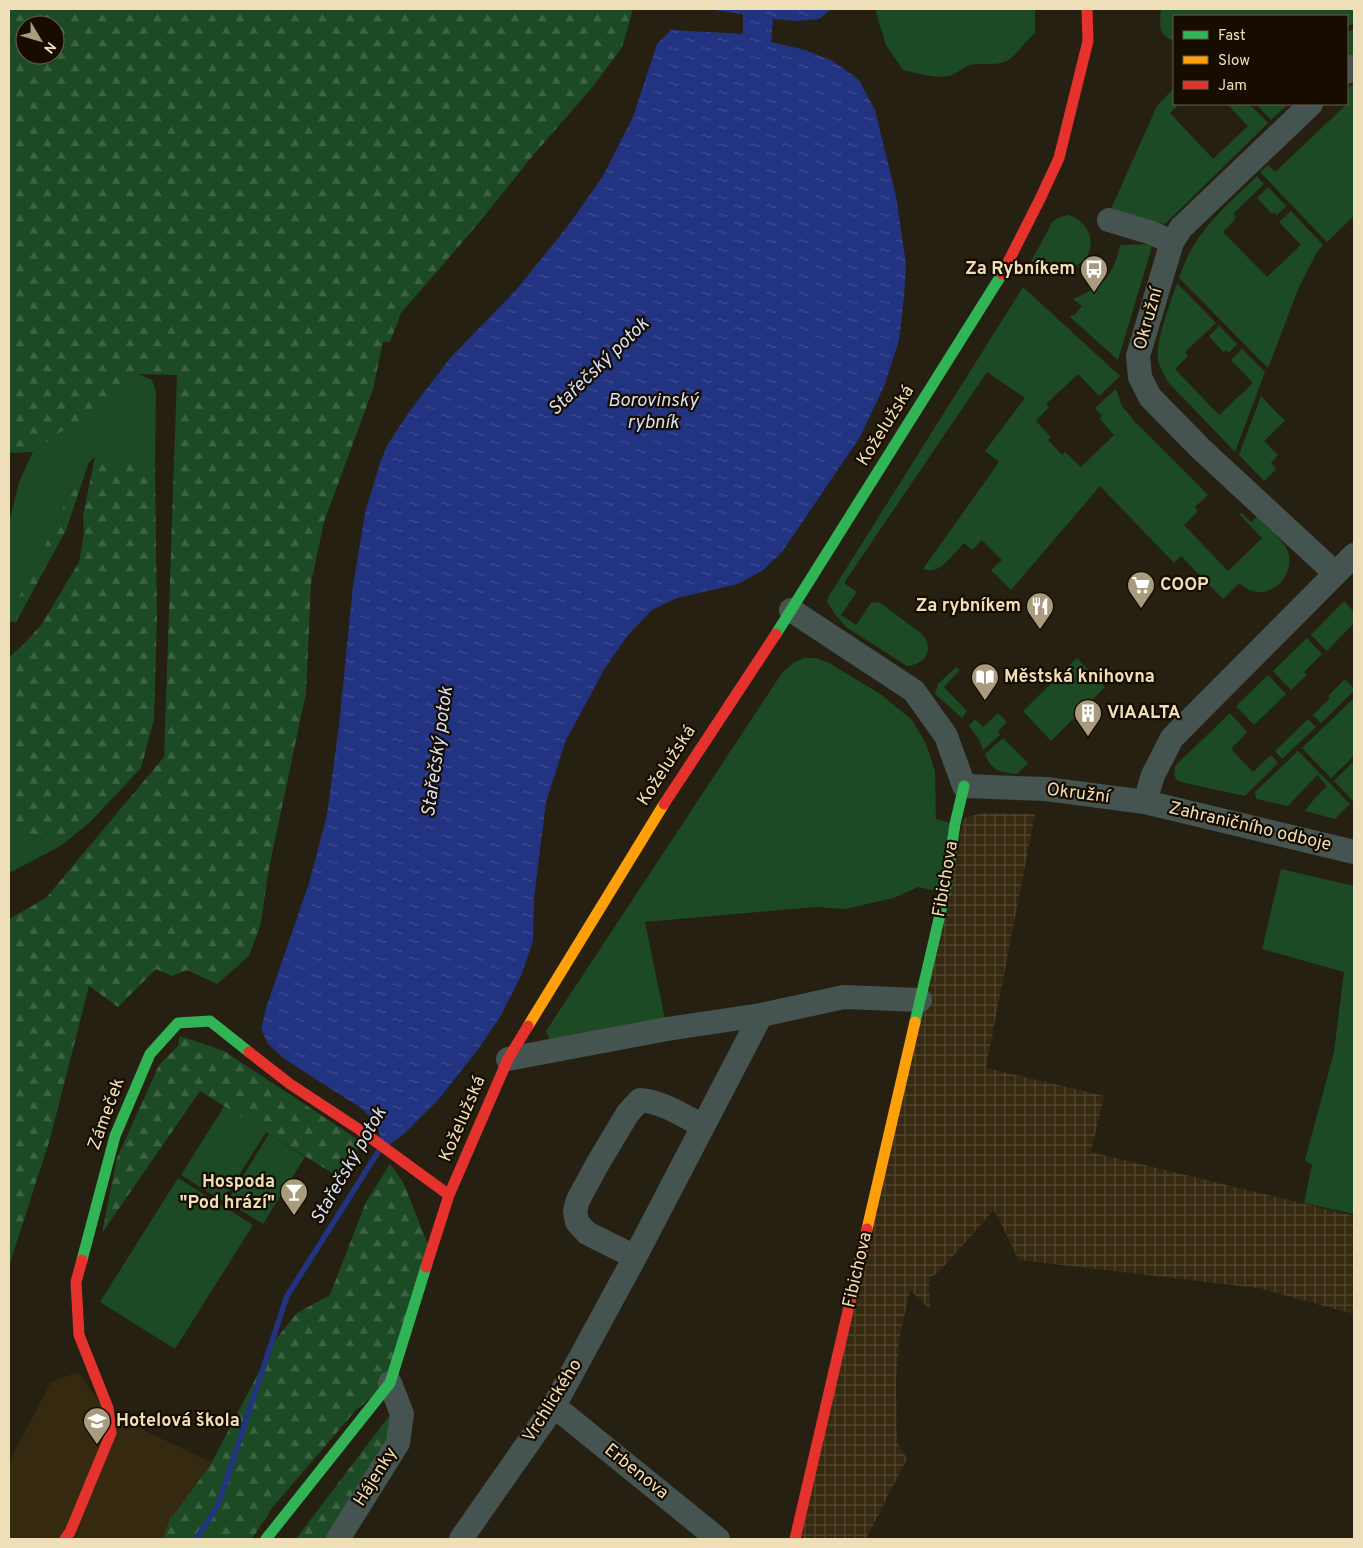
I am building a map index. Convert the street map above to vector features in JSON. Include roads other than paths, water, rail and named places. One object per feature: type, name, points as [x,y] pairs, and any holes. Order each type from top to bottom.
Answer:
[{"type":"main road","name":"Koželužská","points":[[266,1539],[390,1383],[449,1196],[508,1059],[657,814],[791,610],[999,278],[1059,158],[1088,41],[1087,9]]},
{"type":"main road","name":"Fibichova","points":[[795,1539],[945,893],[955,824],[964,786]]},
{"type":"main road","name":"Zámeček","points":[[65,1539],[70,1532],[111,1433],[108,1408],[79,1335],[76,1282],[115,1136],[150,1054],[178,1023],[210,1021],[290,1084],[360,1130],[449,1196]]},
{"type":"street","name":"Okružní","points":[[1310,105],[1181,228],[1172,242],[1138,356],[1140,377],[1150,397],[1195,443],[1335,573]]},
{"type":"street","points":[[1109,220],[1152,233],[1172,242]]},
{"type":"street","points":[[1145,802],[1152,775],[1172,738],[1354,555]]},
{"type":"street","points":[[791,610],[914,691],[946,736],[964,786]]},
{"type":"street","name":"Okružní","points":[[964,786],[1046,789],[1145,802]]},
{"type":"street","name":"Zahraničního odboje","points":[[1145,802],[1354,852]]},
{"type":"street","points":[[508,1059],[667,1029],[761,1015],[844,997],[920,1000]]},
{"type":"street","name":"Vrchlického","points":[[461,1539],[554,1406],[635,1257],[761,1015]]},
{"type":"street","points":[[635,1257],[587,1233],[577,1222],[575,1211],[578,1200],[628,1113],[640,1100],[651,1101],[668,1107],[703,1126]]},
{"type":"street","name":"Hájenky","points":[[338,1539],[398,1443],[402,1414],[390,1383]]},
{"type":"street","name":"Erbenova","points":[[554,1406],[718,1539]]},
{"type":"water","name":"Borovinský rybník","points":[[706,9],[831,9],[819,19],[797,21],[773,19],[771,42],[805,50],[833,61],[859,80],[875,110],[896,196],[906,264],[899,340],[885,384],[860,437],[782,552],[762,571],[738,584],[677,598],[652,610],[628,635],[605,668],[566,740],[546,802],[534,897],[533,941],[521,976],[500,1017],[479,1048],[439,1099],[403,1135],[383,1149],[377,1124],[361,1108],[286,1060],[268,1044],[261,1029],[267,1005],[309,883],[327,815],[339,725],[353,586],[365,513],[380,463],[388,444],[409,412],[451,357],[516,290],[567,227],[603,176],[633,117],[657,44],[671,30],[743,34],[743,14]]},
{"type":"waterway","name":"Stařečský potok","points":[[196,1539],[218,1505],[287,1296],[378,1152]]},
{"type":"place","name":"Za Rybníkem","points":[[1094,293]]},
{"type":"place","name":"COOP","points":[[1141,609]]},
{"type":"place","name":"Za rybníkem","points":[[1040,630]]},
{"type":"place","name":"Městská knihovna","points":[[985,701]]},
{"type":"place","name":"VIAALTA","points":[[1088,737]]},
{"type":"place","name":"Hospoda \"Pod hrází\"","points":[[294,1216]]},
{"type":"place","name":"Hotelová škola","points":[[97,1445]]}]
